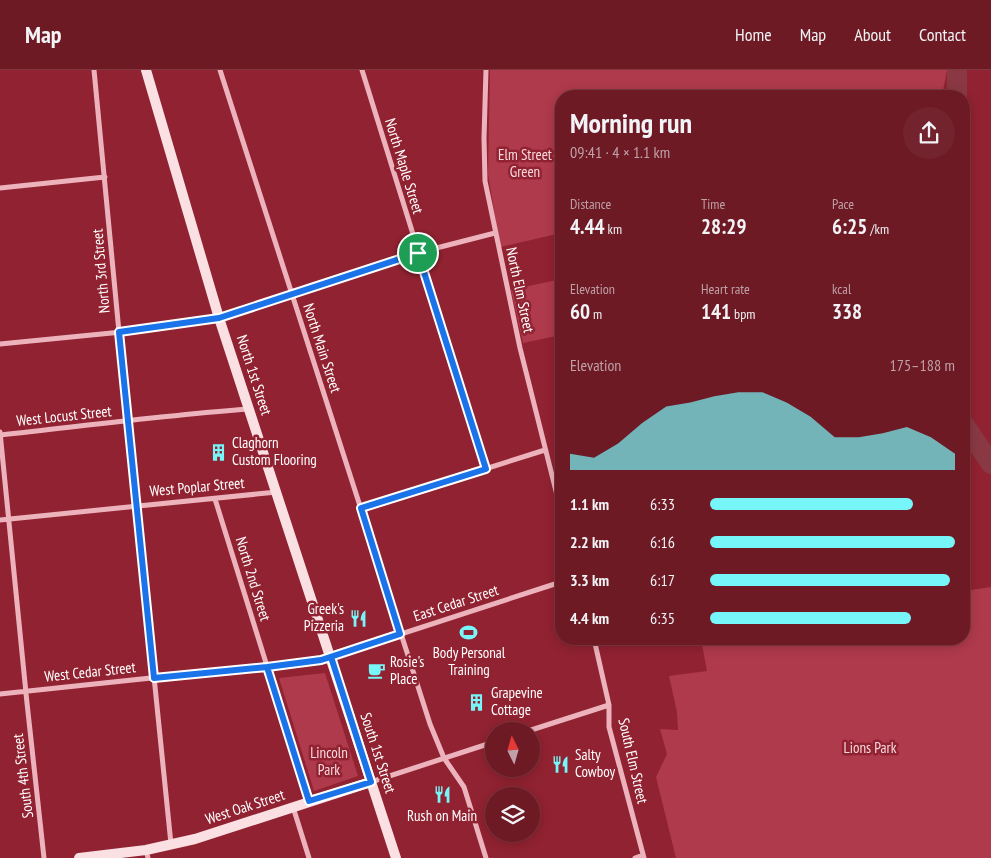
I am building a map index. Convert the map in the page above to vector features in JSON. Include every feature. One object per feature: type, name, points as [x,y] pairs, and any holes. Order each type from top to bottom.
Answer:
[{"type":"street","name":"North 3rd Street","points":[[94,70],[171,844]]},
{"type":"street","name":"North 1st Street","points":[[146,70],[219,318],[331,657]]},
{"type":"street","name":"North Main Street","points":[[220,70],[430,724],[444,758],[464,787],[486,858]]},
{"type":"street","name":"North Maple Street","points":[[362,70],[486,469]]},
{"type":"street","name":"North Elm Street","points":[[486,70],[483,162],[495,233],[555,488]]},
{"type":"street","points":[[0,188],[105,177]]},
{"type":"street","points":[[0,344],[119,332],[219,318],[418,253],[495,233]]},
{"type":"street","name":"West Locust Street","points":[[0,434],[128,422],[191,413],[249,409]]},
{"type":"street","name":"South 4th Street","points":[[0,434],[44,858]]},
{"type":"street","points":[[361,508],[545,450]]},
{"type":"street","name":"West Poplar Street","points":[[0,520],[277,492]]},
{"type":"street","name":"North 2nd Street","points":[[215,499],[309,801]]},
{"type":"street","name":"East Cedar Street","points":[[331,657],[555,584]]},
{"type":"street","name":"South Elm Street","points":[[595,645],[609,705],[609,726],[644,857]]},
{"type":"street","name":"West Cedar Street","points":[[0,694],[267,667],[331,657]]},
{"type":"street","name":"South 1st Street","points":[[331,657],[396,858]]},
{"type":"street","points":[[540,727],[609,705]]},
{"type":"street","name":"West Oak Street","points":[[79,858],[147,854],[171,844],[194,839],[485,745]]},
{"type":"street","points":[[292,807],[309,858]]},
{"type":"street","points":[[635,858],[644,857]]},
{"type":"green space","name":"Elm Street Green","points":[[490,70],[947,70],[943,90],[555,90],[555,234],[500,247],[488,174]]},
{"type":"green space","points":[[555,280],[555,336],[523,343],[511,290]]},
{"type":"green space","name":"Lions Park","points":[[991,587],[991,858],[676,858],[656,777],[667,754],[660,729],[678,730],[677,712],[669,676],[707,671],[702,645],[970,645],[970,590]]},
{"type":"green space","name":"Lincoln Park","points":[[325,673],[358,776],[314,791],[279,678]]},
{"type":"waterway","points":[[957,70],[957,90]]},
{"type":"waterway","points":[[970,433],[991,464]]},
{"type":"place","name":"Claghorn Custom Flooring","points":[[218,452]]},
{"type":"place","name":"Greek's Pizzeria","points":[[358,618]]},
{"type":"place","name":"Body Personal Training","points":[[469,632]]},
{"type":"place","name":"Rosie's Place","points":[[376,671]]},
{"type":"place","name":"Grapevine Cottage","points":[[477,702]]},
{"type":"place","name":"Salty Cowboy","points":[[561,764]]},
{"type":"place","name":"Rush on Main","points":[[442,795]]},
{"type":"route","points":[[418,253],[204,322],[119,332],[154,678],[267,667],[331,657],[371,782],[309,801],[267,667],[321,660],[331,657],[344,652],[400,634],[361,508],[486,469],[418,253]]}]
